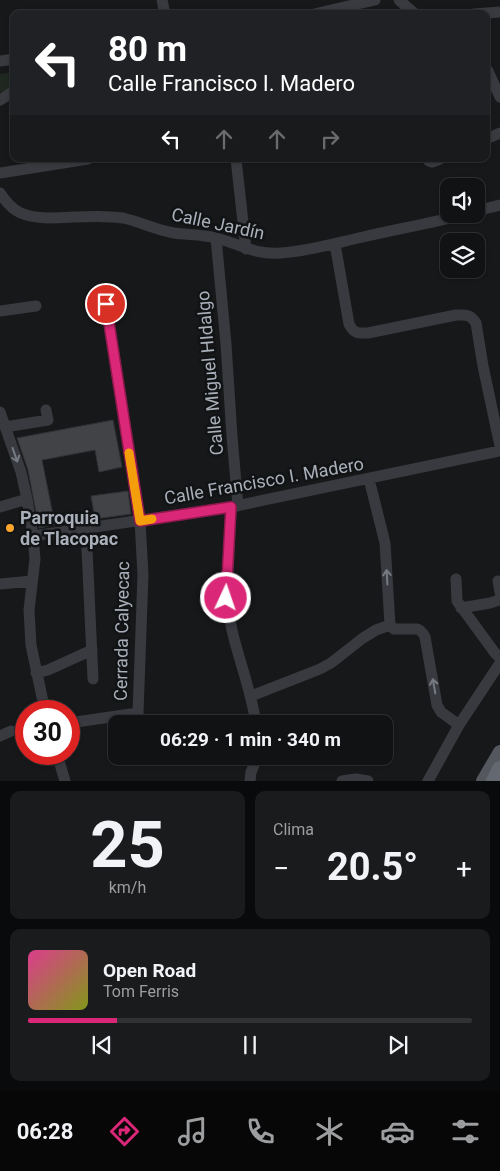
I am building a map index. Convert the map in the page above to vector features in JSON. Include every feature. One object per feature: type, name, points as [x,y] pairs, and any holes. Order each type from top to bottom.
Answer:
[{"type":"highway","points":[[494,781],[500,769]]},
{"type":"main road","points":[[483,781],[500,752]]},
{"type":"street","points":[[331,10],[374,0]]},
{"type":"street","points":[[399,0],[410,10]]},
{"type":"street","points":[[490,77],[500,98]]},
{"type":"street","points":[[0,173],[69,162]]},
{"type":"street","points":[[236,162],[246,249]]},
{"type":"street","name":"Calle Jardín","points":[[0,193],[6,202],[17,212],[28,216],[49,218],[90,216],[122,218],[174,233],[196,234],[216,238],[260,253],[307,250],[440,220]]},
{"type":"street","points":[[485,209],[500,205]]},
{"type":"street","name":"Calle Miguel HIdalgo","points":[[216,238],[235,507],[226,598],[231,628],[251,696],[254,715]]},
{"type":"street","points":[[335,244],[349,324],[352,330],[357,333],[456,315],[467,315],[472,318],[476,323],[500,446]]},
{"type":"street","name":"Cerrada Calyecac","points":[[106,304],[140,521],[143,575],[138,715]]},
{"type":"street","points":[[0,311],[36,306]]},
{"type":"street","points":[[5,427],[48,420],[46,410]]},
{"type":"street","points":[[0,412],[21,472],[33,536],[36,559],[29,610],[32,645],[42,700]]},
{"type":"street","name":"Calle Francisco I. Madero","points":[[33,536],[235,507],[500,451]]},
{"type":"street","points":[[370,479],[385,543],[390,625],[394,629],[417,629],[423,633],[437,705],[441,712],[459,725]]},
{"type":"street","points":[[0,507],[27,499]]},
{"type":"street","points":[[87,550],[93,680]]},
{"type":"street","points":[[456,579],[457,601],[500,658]]},
{"type":"street","points":[[0,584],[32,581]]},
{"type":"street","points":[[461,608],[490,603],[498,600],[500,597]]},
{"type":"street","points":[[251,696],[320,669],[331,663],[363,638],[376,630],[390,625]]},
{"type":"street","points":[[36,673],[48,670],[92,650]]},
{"type":"street","points":[[428,781],[459,725],[500,663]]},
{"type":"street","name":"Cerrada Calyecac","points":[[80,722],[108,720]]},
{"type":"street","points":[[60,765],[65,781]]},
{"type":"street","points":[[250,781],[254,765]]},
{"type":"street","points":[[342,781],[356,779],[368,781]]},
{"type":"shaded area","points":[[10,73],[10,91],[0,92],[0,74]]},
{"type":"building","points":[[113,420],[122,467],[99,472],[95,450],[42,460],[55,525],[39,528],[28,470],[17,438]]},
{"type":"building","points":[[128,491],[131,514],[95,519],[91,496]]},
{"type":"slow traffic","points":[[129,453],[140,521],[152,519]]},
{"type":"place","name":"Parroquia de Tlacopac","points":[[10,528]]},
{"type":"route","points":[[106,304],[140,521],[231,507],[226,598]]}]
